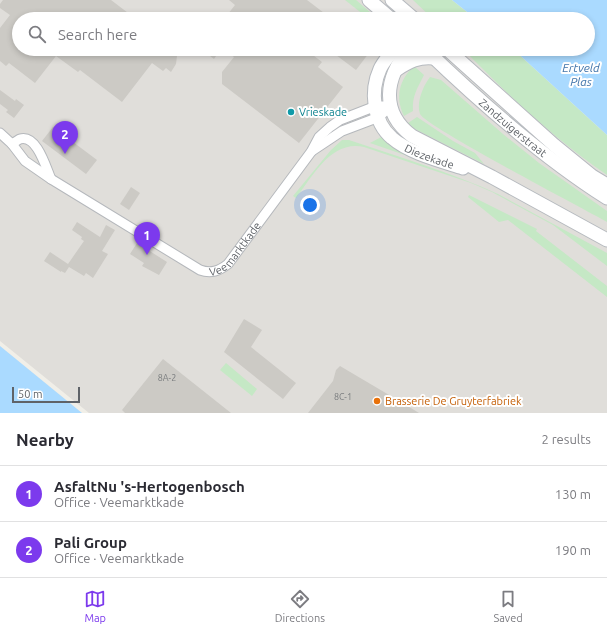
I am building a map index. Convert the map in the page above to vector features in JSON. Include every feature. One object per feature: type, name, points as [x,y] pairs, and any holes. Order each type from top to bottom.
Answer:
[{"type":"main road","points":[[369,0],[383,12]]},
{"type":"main road","points":[[392,0],[406,12]]},
{"type":"main road","points":[[377,112],[374,94],[378,74],[389,56]]},
{"type":"main road","points":[[391,106],[389,87],[390,81],[405,56]]},
{"type":"main road","points":[[396,70],[414,60],[428,56]]},
{"type":"main road","name":"Zandzuigerstraat","points":[[432,56],[513,128],[587,185],[607,198]]},
{"type":"main road","name":"Zandzuigerstraat","points":[[455,56],[554,144],[592,176],[607,185]]},
{"type":"main road","name":"Diezekade","points":[[391,106],[398,122],[412,136],[492,177],[607,240]]},
{"type":"main road","name":"Diezekade","points":[[377,112],[388,134],[406,147],[445,163],[492,177]]},
{"type":"street","name":"Veemarktkade","points":[[0,133],[12,144],[25,161],[51,179],[200,270],[205,272],[213,272],[220,270],[228,264],[311,152],[319,138],[330,127],[340,120],[377,112],[391,106]]},
{"type":"street","points":[[12,144],[21,139],[27,139],[37,145],[51,179]]},
{"type":"shaded area","points":[[0,0],[416,0],[431,12],[12,12],[12,56],[486,56],[607,157],[607,413],[89,413],[0,341]]},
{"type":"green space","points":[[345,0],[356,0],[370,12],[360,12]]},
{"type":"green space","points":[[413,0],[452,0],[467,12],[426,12]]},
{"type":"green space","points":[[470,56],[521,56],[607,135],[607,175],[550,131],[497,83]]},
{"type":"green space","points":[[414,66],[424,75],[414,97],[413,111],[404,116],[401,109],[399,96],[400,89],[405,77]]},
{"type":"green space","points":[[430,77],[441,80],[539,163],[607,211],[607,222],[475,150],[429,122],[420,114],[419,105],[423,90]]},
{"type":"green space","points":[[417,117],[453,141],[475,153],[484,164],[413,128],[408,123]]},
{"type":"green space","points":[[385,135],[425,162],[370,143]]},
{"type":"green space","points":[[342,140],[349,140],[424,165],[462,179],[498,194],[607,253],[607,266],[553,225],[492,192],[471,183],[364,147],[352,146],[332,154],[316,170],[296,198],[293,196],[331,150]]},
{"type":"green space","points":[[469,195],[537,229],[536,231],[607,286],[607,297],[508,220],[499,222],[468,197]]},
{"type":"green space","points":[[226,363],[257,389],[252,396],[220,370]]},
{"type":"water","name":"Ertveld Plas","points":[[452,0],[607,0],[607,135],[521,56],[595,56],[595,12],[467,12]]},
{"type":"water","points":[[0,346],[82,413],[0,413]]},
{"type":"building","points":[[3,0],[111,0],[127,12],[12,12],[12,56],[56,56],[35,83],[9,63],[6,66],[0,61],[0,28],[10,15],[0,8],[0,4]]},
{"type":"building","points":[[229,0],[307,0],[323,12],[230,12],[235,5]]},
{"type":"building","points":[[56,56],[177,56],[176,64],[171,72],[166,68],[163,71],[152,63],[122,102],[80,70],[78,72]]},
{"type":"building","name":"Vrieskade","points":[[233,56],[314,56],[322,62],[318,67],[343,87],[299,143],[222,84],[222,72],[234,57]]},
{"type":"building","points":[[337,56],[367,56],[356,70]]},
{"type":"building","points":[[0,90],[15,101],[16,99],[24,105],[14,118],[6,112],[8,110],[0,104]]},
{"type":"building","points":[[53,127],[97,160],[86,174],[42,141]]},
{"type":"building","points":[[131,187],[140,193],[129,210],[120,204]]},
{"type":"building","points":[[77,222],[100,237],[106,225],[115,230],[102,251],[108,254],[93,278],[86,273],[84,276],[69,267],[65,273],[61,272],[44,261],[50,252],[68,264],[84,241],[81,239],[82,237],[72,230]]},
{"type":"building","points":[[137,243],[167,262],[159,275],[142,266],[144,263],[130,254]]},
{"type":"building","points":[[244,319],[262,330],[251,347],[296,383],[283,399],[224,352]]},
{"type":"building","points":[[163,359],[231,413],[125,413],[122,410]]},
{"type":"building","points":[[340,366],[419,413],[308,413],[333,381],[336,370]]},
{"type":"place","name":"Vrieskade","points":[[291,112]]},
{"type":"place","name":"Pali Group","points":[[65,154]]},
{"type":"place","name":"AsfaltNu 's-Hertogenbosch","points":[[147,255]]},
{"type":"place","name":"Brasserie De Gruyterfabriek","points":[[377,401]]}]
